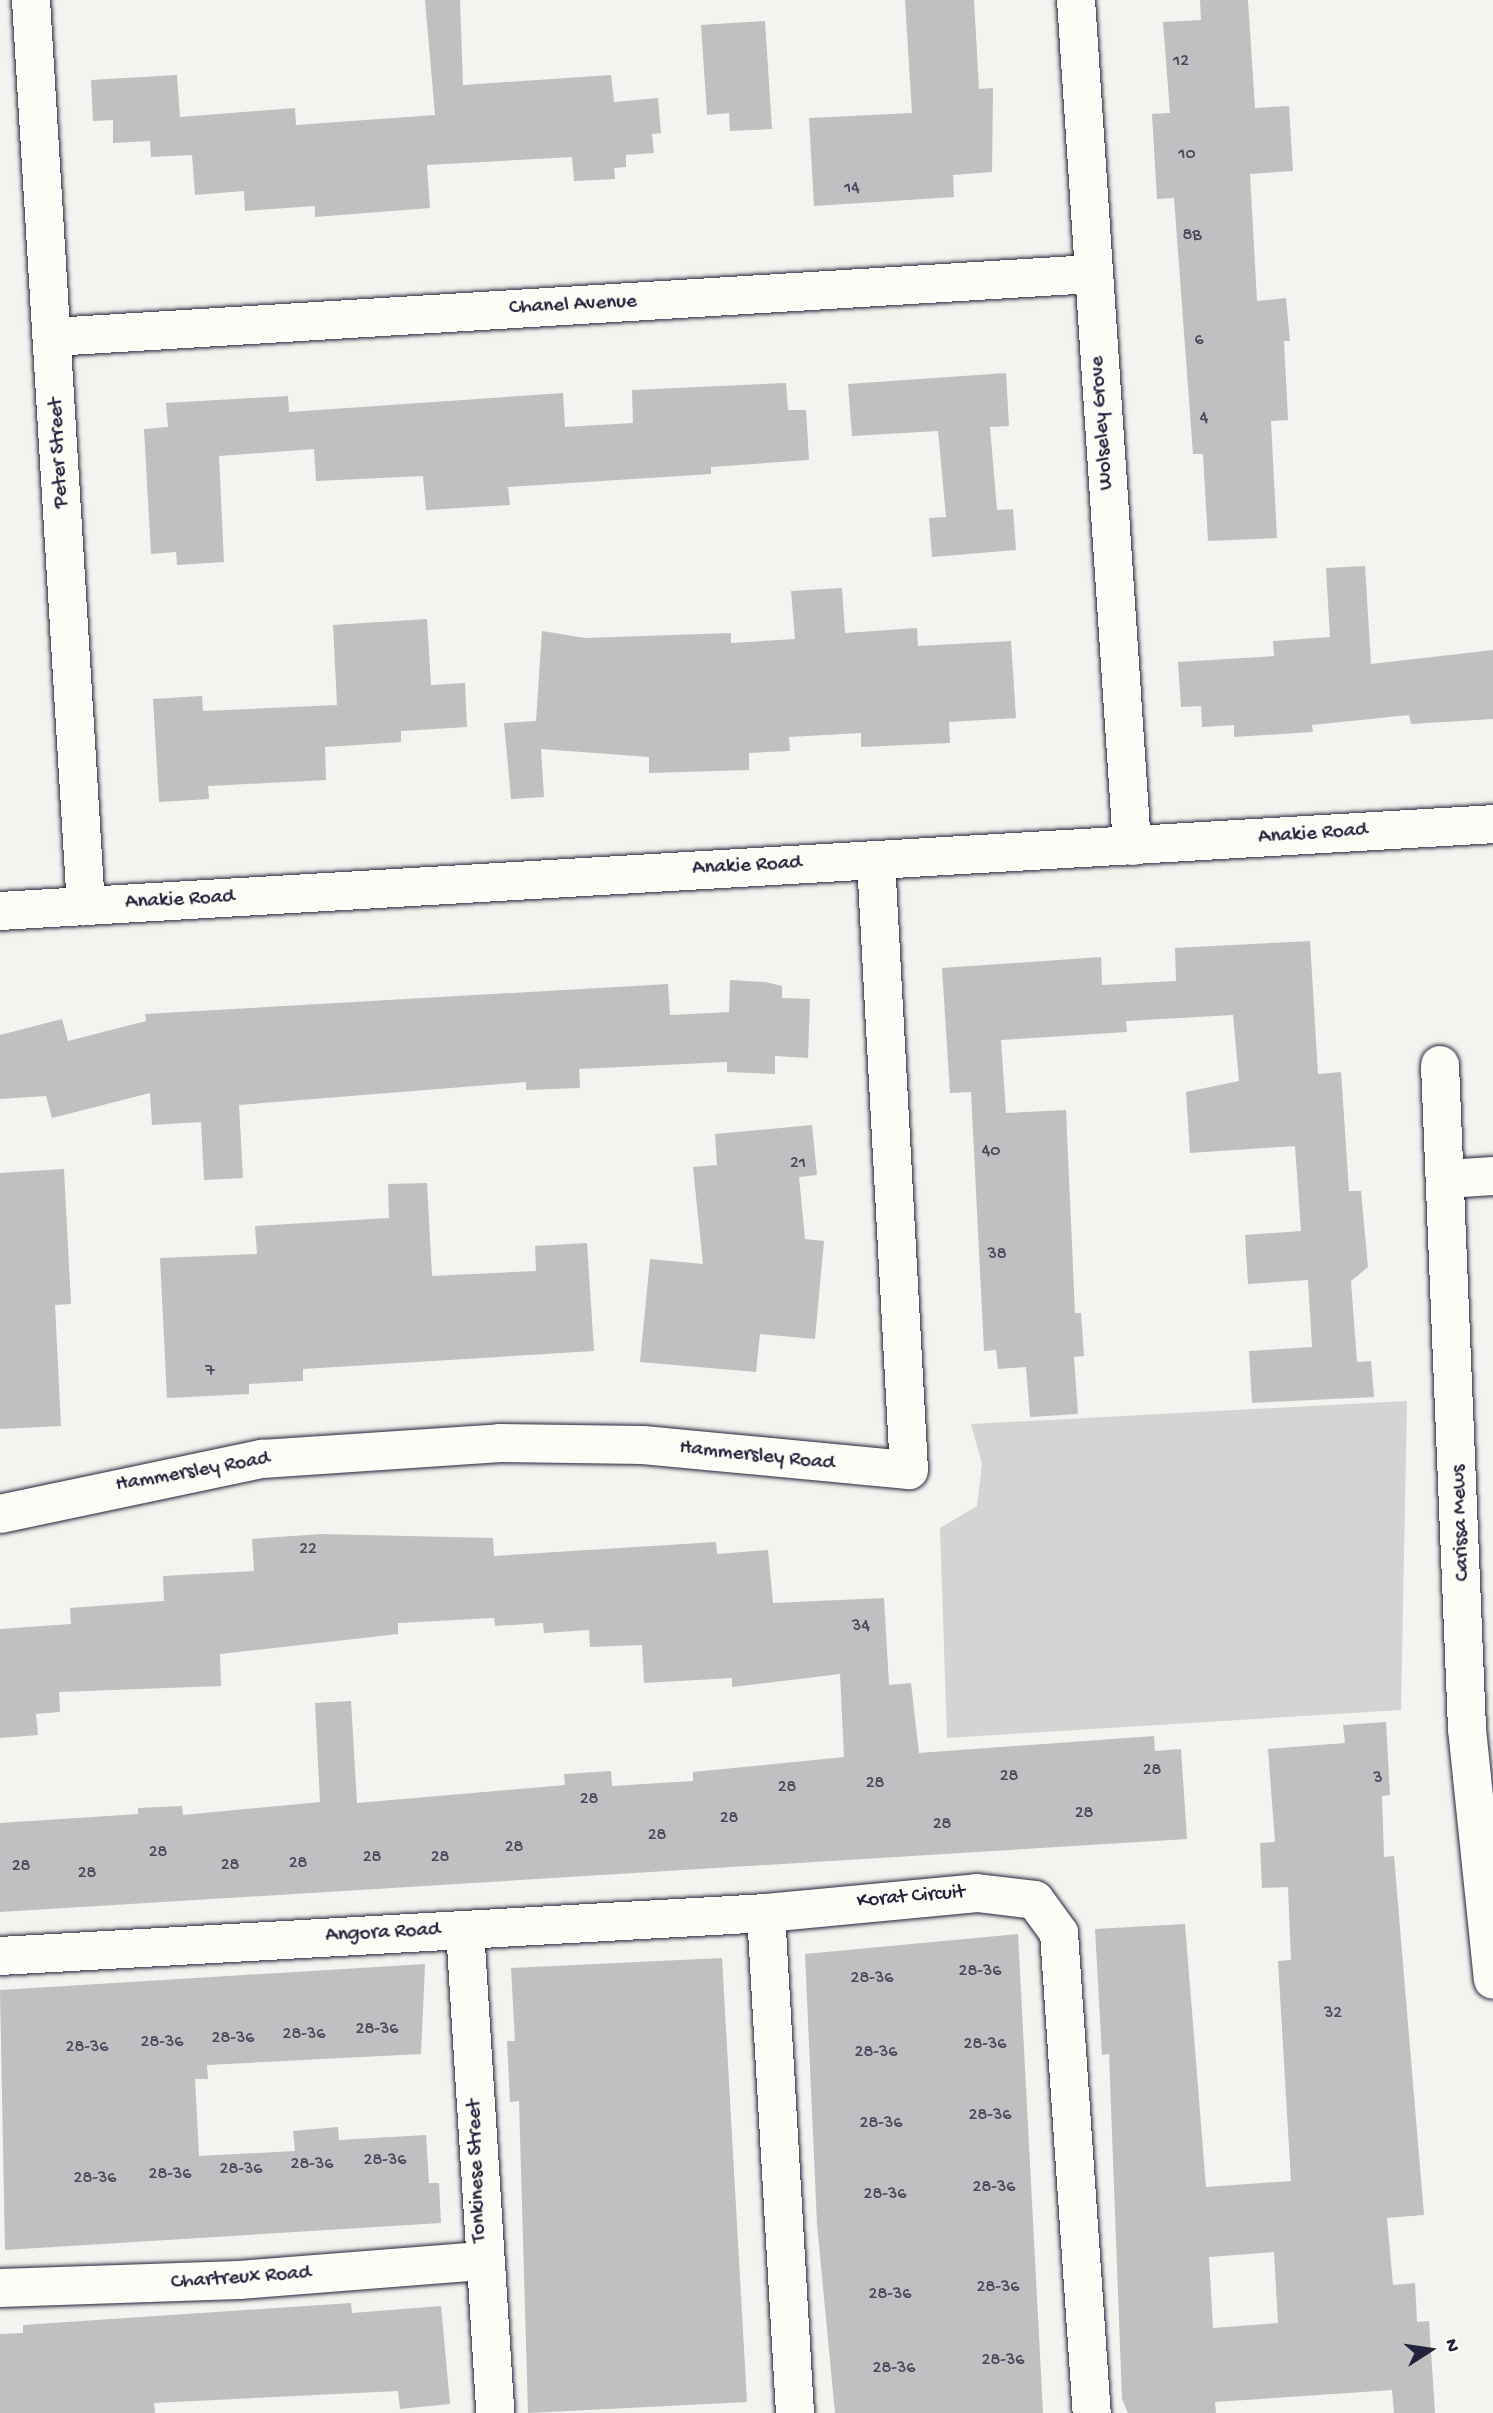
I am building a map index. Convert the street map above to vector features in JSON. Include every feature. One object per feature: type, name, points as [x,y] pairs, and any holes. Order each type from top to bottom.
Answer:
[{"type":"street","name":"Peter Street","points":[[32,0],[86,906]]},
{"type":"street","name":"Wolseley Grove","points":[[1076,0],[1092,274],[1132,846]]},
{"type":"street","name":"Chanel Avenue","points":[[53,337],[1092,274]]},
{"type":"street","name":"Anakie Road","points":[[0,911],[1493,824]]},
{"type":"street","name":"Hammersley Road","points":[[0,1514],[262,1459],[500,1443],[643,1446],[909,1470],[876,860]]},
{"type":"street","name":"Carissa Mews","points":[[1440,1065],[1479,1616],[1466,1729],[1493,1980]]},
{"type":"street","points":[[1447,1179],[1493,1176]]},
{"type":"street","name":"Korat Circuit","points":[[766,1913],[977,1893],[1035,1900],[1051,1916],[1059,1933],[1092,2413]]},
{"type":"street","points":[[766,1913],[795,2413]]},
{"type":"street","name":"Angora Road","points":[[0,1956],[766,1913]]},
{"type":"street","name":"Tonkinese Street","points":[[465,1930],[481,2261],[495,2413]]},
{"type":"street","name":"Chartreux Road","points":[[0,2288],[239,2280],[481,2261]]},
{"type":"shaded area","points":[[1407,1401],[1401,1710],[947,1738],[940,1528],[977,1506],[982,1464],[971,1424]]},
{"type":"building","points":[[425,0],[460,0],[463,85],[611,75],[614,102],[658,98],[661,133],[652,134],[654,153],[626,155],[626,167],[614,168],[615,179],[574,181],[572,157],[427,165],[430,208],[315,217],[315,206],[245,211],[244,191],[195,195],[192,155],[151,157],[150,141],[113,143],[113,120],[93,121],[91,80],[177,75],[180,117],[295,108],[296,125],[435,115]]},
{"type":"building","points":[[905,0],[974,0],[979,89],[993,88],[992,172],[953,175],[954,197],[814,206],[809,118],[912,113]]},
{"type":"building","points":[[1200,0],[1248,0],[1255,108],[1289,106],[1293,171],[1250,174],[1257,301],[1286,298],[1290,341],[1284,341],[1288,420],[1271,421],[1277,538],[1208,541],[1203,454],[1193,454],[1174,198],[1157,199],[1152,114],[1170,113],[1163,22],[1201,20]]},
{"type":"building","points":[[765,21],[772,129],[730,131],[729,113],[707,115],[701,25]]},
{"type":"building","points":[[1006,373],[1009,426],[990,427],[997,510],[1013,509],[1016,550],[932,557],[929,518],[946,517],[938,431],[852,436],[848,384]]},
{"type":"building","points":[[786,383],[788,410],[806,410],[809,460],[711,467],[711,474],[508,487],[510,505],[426,510],[423,476],[316,481],[314,449],[219,456],[224,562],[177,565],[176,552],[151,554],[144,429],[168,427],[166,403],[288,396],[289,412],[563,393],[565,427],[633,423],[632,390]]},
{"type":"building","points":[[1365,566],[1371,664],[1493,650],[1493,719],[1411,724],[1409,715],[1312,725],[1313,732],[1234,737],[1234,725],[1202,727],[1201,706],[1181,707],[1178,662],[1274,656],[1273,641],[1330,637],[1326,568]]},
{"type":"building","points":[[842,588],[845,633],[917,628],[918,646],[1011,641],[1016,718],[949,722],[950,743],[861,747],[861,733],[789,737],[790,751],[749,753],[749,770],[649,773],[649,757],[541,749],[544,797],[511,799],[504,723],[536,721],[542,631],[585,638],[731,633],[731,643],[795,639],[791,591]]},
{"type":"building","points":[[427,619],[431,685],[465,683],[467,727],[401,731],[401,742],[325,747],[326,780],[208,786],[209,799],[159,802],[153,699],[202,696],[203,711],[337,705],[333,625]]},
{"type":"building","points":[[1310,941],[1318,1074],[1341,1072],[1349,1191],[1361,1191],[1368,1267],[1351,1281],[1357,1362],[1371,1361],[1374,1397],[1252,1403],[1249,1351],[1312,1347],[1308,1280],[1248,1284],[1245,1235],[1301,1231],[1295,1146],[1190,1153],[1186,1092],[1239,1081],[1233,1015],[1126,1021],[1127,1032],[1001,1040],[1006,1113],[1066,1110],[1075,1313],[1081,1313],[1084,1356],[1074,1357],[1078,1414],[1030,1417],[1026,1367],[998,1369],[996,1350],[984,1351],[971,1092],[950,1093],[942,968],[1101,957],[1102,985],[1176,981],[1175,948]]},
{"type":"building","points":[[730,980],[782,986],[782,998],[810,999],[808,1058],[775,1056],[775,1074],[727,1072],[727,1062],[579,1069],[580,1088],[526,1090],[526,1082],[239,1105],[243,1178],[204,1180],[201,1122],[152,1125],[150,1093],[52,1118],[46,1096],[0,1099],[0,1035],[62,1019],[68,1041],[146,1021],[145,1014],[668,984],[670,1015],[729,1012]]},
{"type":"building","points":[[812,1125],[817,1175],[799,1177],[805,1239],[824,1241],[815,1339],[760,1334],[756,1372],[640,1362],[650,1259],[703,1264],[693,1167],[717,1165],[715,1134]]},
{"type":"building","points":[[64,1169],[71,1304],[55,1305],[61,1426],[0,1429],[0,1173]]},
{"type":"building","points":[[427,1183],[432,1276],[536,1271],[535,1246],[587,1243],[594,1351],[303,1369],[303,1381],[249,1384],[249,1394],[167,1398],[160,1258],[257,1254],[255,1226],[389,1218],[388,1184]]},
{"type":"building","points":[[321,1534],[493,1538],[494,1556],[716,1542],[717,1554],[768,1550],[773,1603],[884,1598],[889,1685],[911,1683],[919,1753],[1154,1736],[1155,1751],[1181,1749],[1187,1839],[0,1912],[0,1823],[138,1814],[138,1808],[182,1806],[183,1815],[320,1802],[315,1703],[351,1701],[357,1803],[565,1785],[564,1774],[611,1771],[612,1786],[693,1781],[693,1772],[844,1757],[840,1674],[732,1687],[732,1678],[644,1683],[642,1645],[590,1647],[589,1630],[544,1633],[543,1623],[495,1626],[494,1618],[398,1623],[398,1634],[220,1654],[221,1686],[59,1692],[60,1712],[36,1714],[38,1735],[0,1738],[0,1629],[71,1624],[70,1608],[164,1601],[163,1576],[254,1571],[252,1539]]},
{"type":"building","points":[[1386,1722],[1390,1795],[1382,1796],[1384,1857],[1394,1856],[1424,2215],[1387,2218],[1393,2285],[1415,2283],[1417,2322],[1429,2321],[1435,2413],[1394,2413],[1392,2390],[1215,2402],[1216,2413],[1128,2413],[1122,2399],[1109,2054],[1102,2055],[1095,1929],[1185,1924],[1206,2187],[1291,2181],[1278,1961],[1291,1960],[1288,1887],[1262,1888],[1260,1843],[1275,1842],[1268,1749],[1345,1743],[1343,1725]],"holes":[[[1274,2252],[1278,2323],[1213,2328],[1209,2257]]]},
{"type":"building","points":[[1018,1934],[1043,2413],[835,2413],[817,2224],[805,1954]]},
{"type":"building","points":[[722,1958],[747,2402],[528,2413],[519,2101],[510,2102],[507,2041],[515,2041],[511,1968]]},
{"type":"building","points":[[425,1964],[421,2054],[207,2065],[208,2079],[195,2079],[199,2156],[295,2151],[293,2131],[338,2127],[339,2140],[426,2135],[429,2183],[439,2183],[441,2223],[5,2250],[0,1990]]},
{"type":"building","points":[[351,2303],[352,2313],[441,2306],[450,2404],[400,2409],[398,2391],[154,2403],[155,2413],[0,2413],[0,2334],[23,2333],[23,2325]]}]
